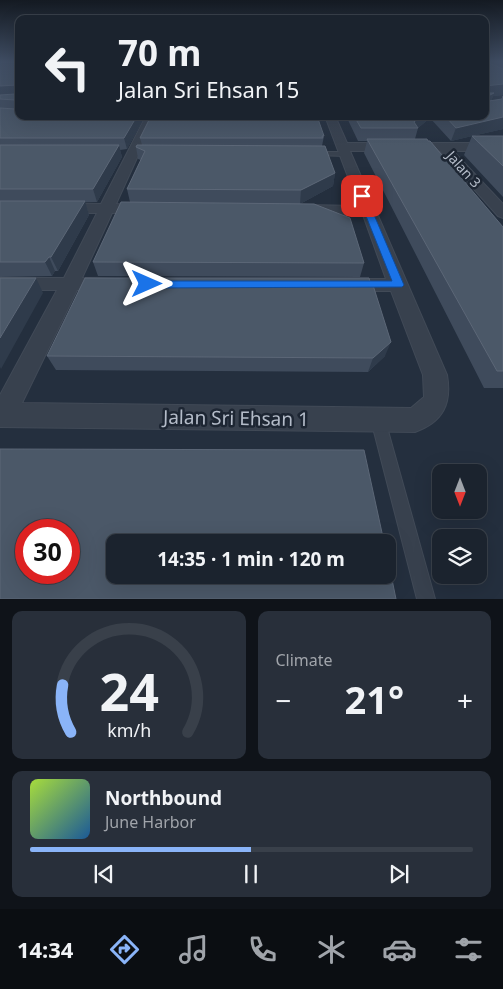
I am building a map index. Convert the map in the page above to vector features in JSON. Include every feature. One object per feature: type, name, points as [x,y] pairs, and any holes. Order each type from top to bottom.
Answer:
[{"type":"street","points":[[2,415],[70,284],[149,120]]},
{"type":"street","name":"Jalan Sri Ehsan 1","points":[[2,415],[415,420],[432,409],[438,394],[435,375],[332,120]]},
{"type":"street","points":[[344,151],[503,147]]},
{"type":"street","name":"Jalan 3","points":[[444,148],[498,202],[503,213]]},
{"type":"street","points":[[48,208],[155,209]]},
{"type":"street","points":[[290,210],[368,211]]},
{"type":"street","points":[[0,284],[130,284]]},
{"type":"street","points":[[329,285],[399,285]]},
{"type":"lane","points":[[306,154],[344,151]]},
{"type":"lane","points":[[378,419],[426,599]]},
{"type":"building","points":[[15,94],[15,100],[0,99],[0,95]]},
{"type":"building","points":[[503,96],[503,117],[456,128],[449,120],[489,120],[489,101],[502,99]]},
{"type":"building","points":[[0,108],[15,109],[15,120],[135,120],[124,138],[0,138]]},
{"type":"building","points":[[149,120],[318,120],[324,136],[322,136],[323,138],[140,138]]},
{"type":"building","points":[[356,120],[416,120],[414,122],[418,128],[361,128]]},
{"type":"building","points":[[472,136],[503,136],[503,166]]},
{"type":"building","points":[[367,139],[427,139],[503,227],[503,371],[497,371]]},
{"type":"building","points":[[0,145],[119,145],[93,189],[0,189]]},
{"type":"building","points":[[137,145],[325,146],[335,173],[301,190],[127,189],[145,151],[136,147]]},
{"type":"building","points":[[0,201],[85,201],[51,257],[45,262],[0,262]]},
{"type":"building","points":[[121,202],[314,204],[350,218],[364,263],[93,262]]},
{"type":"building","points":[[0,278],[36,278],[0,338]]},
{"type":"building","points":[[85,278],[369,278],[370,282],[372,282],[391,342],[373,358],[47,356]]},
{"type":"building","points":[[0,449],[364,450],[382,534],[106,534],[106,584],[393,584],[396,599],[0,599]]},
{"type":"route","points":[[147,284],[399,285],[362,196]]}]
